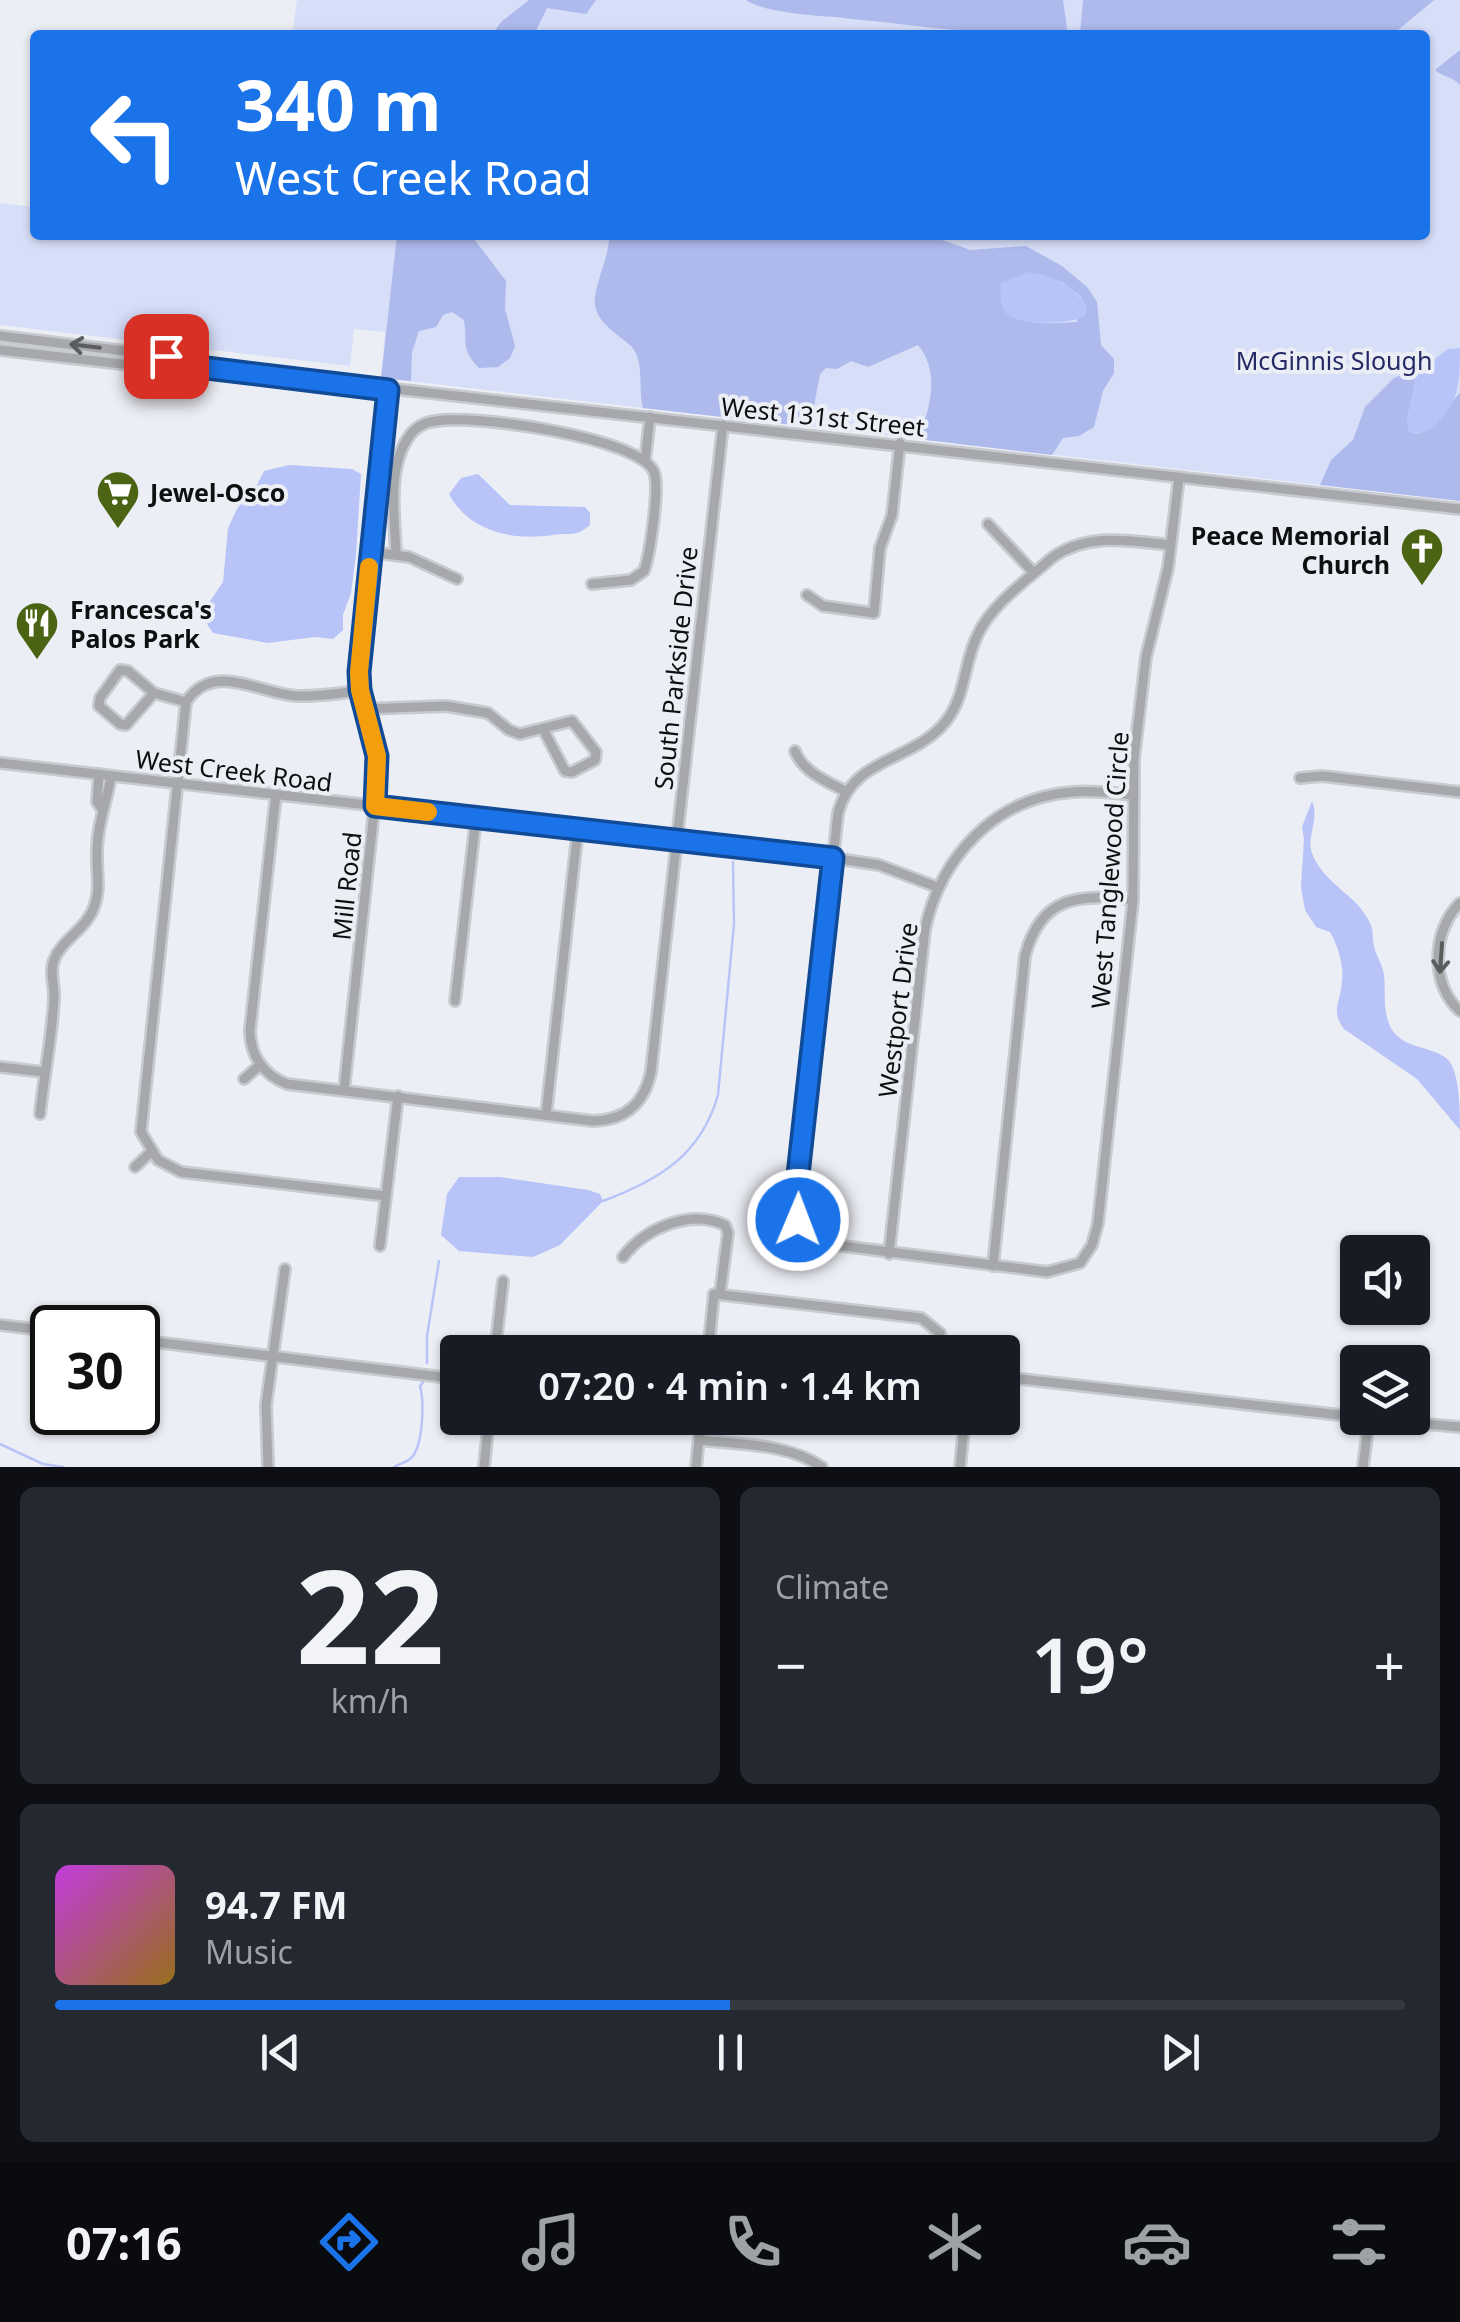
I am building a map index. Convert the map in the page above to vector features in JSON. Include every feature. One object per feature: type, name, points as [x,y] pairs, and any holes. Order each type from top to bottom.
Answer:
[{"type":"street","name":"West 131st Street","points":[[0,336],[166,356],[182,365]]},
{"type":"street","name":"West 131st Street","points":[[0,350],[165,368],[182,365],[1460,509]]},
{"type":"street","name":"Mill Road","points":[[344,1090],[375,806],[377,756],[360,690],[388,390]]},
{"type":"street","points":[[645,461],[650,417]]},
{"type":"street","points":[[396,556],[395,488],[399,456],[410,435],[427,423],[496,422],[571,434],[610,445],[645,461],[656,477],[644,571],[632,580],[592,584]]},
{"type":"street","name":"South Parkside Drive","points":[[546,1115],[593,1121],[613,1119],[632,1110],[644,1094],[651,1072],[723,425]]},
{"type":"street","points":[[806,596],[823,606],[874,613],[880,548],[892,516],[900,444]]},
{"type":"street","name":"West Tanglewood Circle","points":[[993,1266],[1047,1272],[1080,1263],[1088,1255],[1097,1230],[1132,900],[1134,795],[1146,657],[1171,545],[1179,478]]},
{"type":"street","points":[[988,524],[1034,573]]},
{"type":"street","points":[[1132,900],[1075,898],[1043,917],[1030,936],[993,1266],[831,1247],[802,1232],[795,1207],[796,1193],[838,813],[845,791],[864,773],[939,729],[963,690],[970,653],[981,628],[1034,573],[1065,548],[1114,539],[1171,545]]},
{"type":"street","points":[[371,552],[408,557],[457,579]]},
{"type":"street","points":[[154,693],[126,725],[99,706],[100,698],[120,670],[128,670],[154,693],[186,702]]},
{"type":"street","points":[[360,690],[302,696],[217,680],[198,688],[186,702],[140,1120],[151,1152],[170,1168],[182,1172],[386,1196]]},
{"type":"street","points":[[364,709],[446,706],[488,713],[520,734],[568,722],[576,724],[596,752],[595,760],[572,772],[565,771],[543,729]]},
{"type":"street","points":[[795,752],[810,772],[845,791]]},
{"type":"street","name":"West Creek Road","points":[[0,763],[833,858],[879,865],[936,887]]},
{"type":"street","points":[[99,774],[97,802],[102,809]]},
{"type":"street","points":[[40,1114],[43,1072],[48,1061],[54,958],[81,930],[98,899],[96,852],[110,776]]},
{"type":"street","points":[[1300,778],[1322,776],[1460,792]]},
{"type":"street","name":"Westport Drive","points":[[889,1254],[925,930],[936,887],[967,843],[1003,814],[1068,792],[1134,795]]},
{"type":"street","points":[[276,794],[250,1030],[250,1042],[260,1065],[287,1084],[546,1115],[578,828]]},
{"type":"street","points":[[455,1001],[476,818]]},
{"type":"street","points":[[1460,903],[1444,925],[1439,970],[1447,1000],[1460,1011]]},
{"type":"street","points":[[244,1079],[260,1065]]},
{"type":"street","points":[[0,1066],[43,1072]]},
{"type":"street","points":[[380,1246],[398,1096]]},
{"type":"street","points":[[135,1167],[151,1152]]},
{"type":"street","points":[[623,1256],[634,1242],[676,1222],[689,1219],[725,1226],[728,1233],[711,1335]]},
{"type":"street","points":[[268,1467],[266,1405],[285,1269]]},
{"type":"street","points":[[498,1335],[503,1281]]},
{"type":"street","points":[[717,1294],[920,1318],[940,1333]]},
{"type":"street","points":[[0,1325],[30,1328]]},
{"type":"street","points":[[160,1343],[440,1376]]},
{"type":"street","points":[[1020,1379],[1340,1416]]},
{"type":"street","points":[[1430,1424],[1460,1427]]},
{"type":"street","points":[[484,1467],[487,1435]]},
{"type":"street","points":[[696,1467],[700,1435]]},
{"type":"street","points":[[960,1467],[963,1435]]},
{"type":"street","points":[[1363,1467],[1366,1435]]},
{"type":"street","points":[[699,1440],[786,1450],[807,1456],[822,1467]]},
{"type":"green space","name":"McGinnis Slough","points":[[297,0],[1460,0],[1460,501],[381,378],[385,332],[354,329],[350,366],[0,325],[0,203],[30,206],[30,240],[1430,240],[1430,30],[293,30]]},
{"type":"shaded area","points":[[529,0],[596,0],[586,14],[547,8],[536,30],[495,30]]},
{"type":"shaded area","points":[[746,0],[1063,0],[1067,30],[957,30],[797,14]]},
{"type":"shaded area","points":[[1083,0],[1434,0],[1398,30],[1080,30]]},
{"type":"shaded area","points":[[1460,50],[1460,85],[1435,70]]},
{"type":"shaded area","points":[[396,240],[475,240],[506,281],[505,309],[515,346],[510,358],[498,367],[479,368],[467,350],[464,320],[452,312],[443,315],[436,327],[419,331],[412,352],[411,381],[381,378]]},
{"type":"shaded area","points":[[609,240],[943,240],[970,250],[1026,246],[1062,266],[1087,287],[1097,302],[1101,345],[1114,359],[1114,373],[1103,391],[1094,427],[1079,436],[1063,438],[1052,455],[917,439],[931,391],[929,367],[918,345],[868,367],[851,361],[837,369],[826,368],[820,374],[810,427],[643,408],[635,352],[597,312],[596,289]],"holes":[[[1028,273],[1062,282],[1081,297],[1077,322],[1023,320],[1014,317],[1001,302]]]},
{"type":"shaded area","points":[[1028,272],[1069,287],[1087,307],[1086,315],[1046,323],[1023,321],[1007,314],[1001,304],[1001,283]]},
{"type":"shaded area","points":[[1460,348],[1459,379],[1451,406],[1428,430],[1409,432],[1407,421],[1417,373],[1448,349]]},
{"type":"shaded area","points":[[1417,373],[1407,421],[1410,432],[1419,434],[1460,393],[1460,501],[1320,485],[1331,460],[1353,440],[1365,407],[1394,378]]},
{"type":"shaded area","points":[[289,465],[352,469],[361,474],[356,555],[343,630],[333,639],[315,637],[268,643],[213,633],[207,624],[208,604],[223,582],[228,528],[264,471]]},
{"type":"shaded area","points":[[478,474],[510,505],[585,507],[590,513],[590,525],[576,533],[538,537],[493,531],[468,517],[449,494],[461,478]]},
{"type":"shaded area","points":[[1312,801],[1312,853],[1324,873],[1365,913],[1370,923],[1383,971],[1388,1022],[1404,1041],[1450,1062],[1458,1086],[1460,1130],[1417,1079],[1340,1023],[1340,956],[1330,932],[1316,927],[1305,910],[1301,887],[1302,827]]},
{"type":"shaded area","points":[[459,1177],[500,1177],[588,1190],[600,1194],[603,1201],[560,1245],[533,1257],[459,1251],[441,1235],[447,1194]]},
{"type":"waterway","points":[[603,1201],[642,1184],[675,1163],[701,1134],[710,1116],[718,1095],[734,924],[733,862]]},
{"type":"waterway","points":[[427,1363],[427,1336],[439,1261]]},
{"type":"waterway","points":[[394,1467],[410,1459],[418,1445],[420,1386],[424,1381]]},
{"type":"waterway","points":[[0,1444],[43,1464],[63,1467]]},
{"type":"slow traffic","points":[[369,567],[359,672],[377,756],[375,806],[428,812]]},
{"type":"place","name":"Jewel-Osco","points":[[118,530]]},
{"type":"place","name":"Peace Memorial Church","points":[[1422,587]]},
{"type":"place","name":"Francesca's Palos Park","points":[[37,661]]},
{"type":"route","points":[[166,356],[182,365],[388,390],[359,672],[377,756],[375,806],[833,858],[796,1193],[798,1220]]}]
